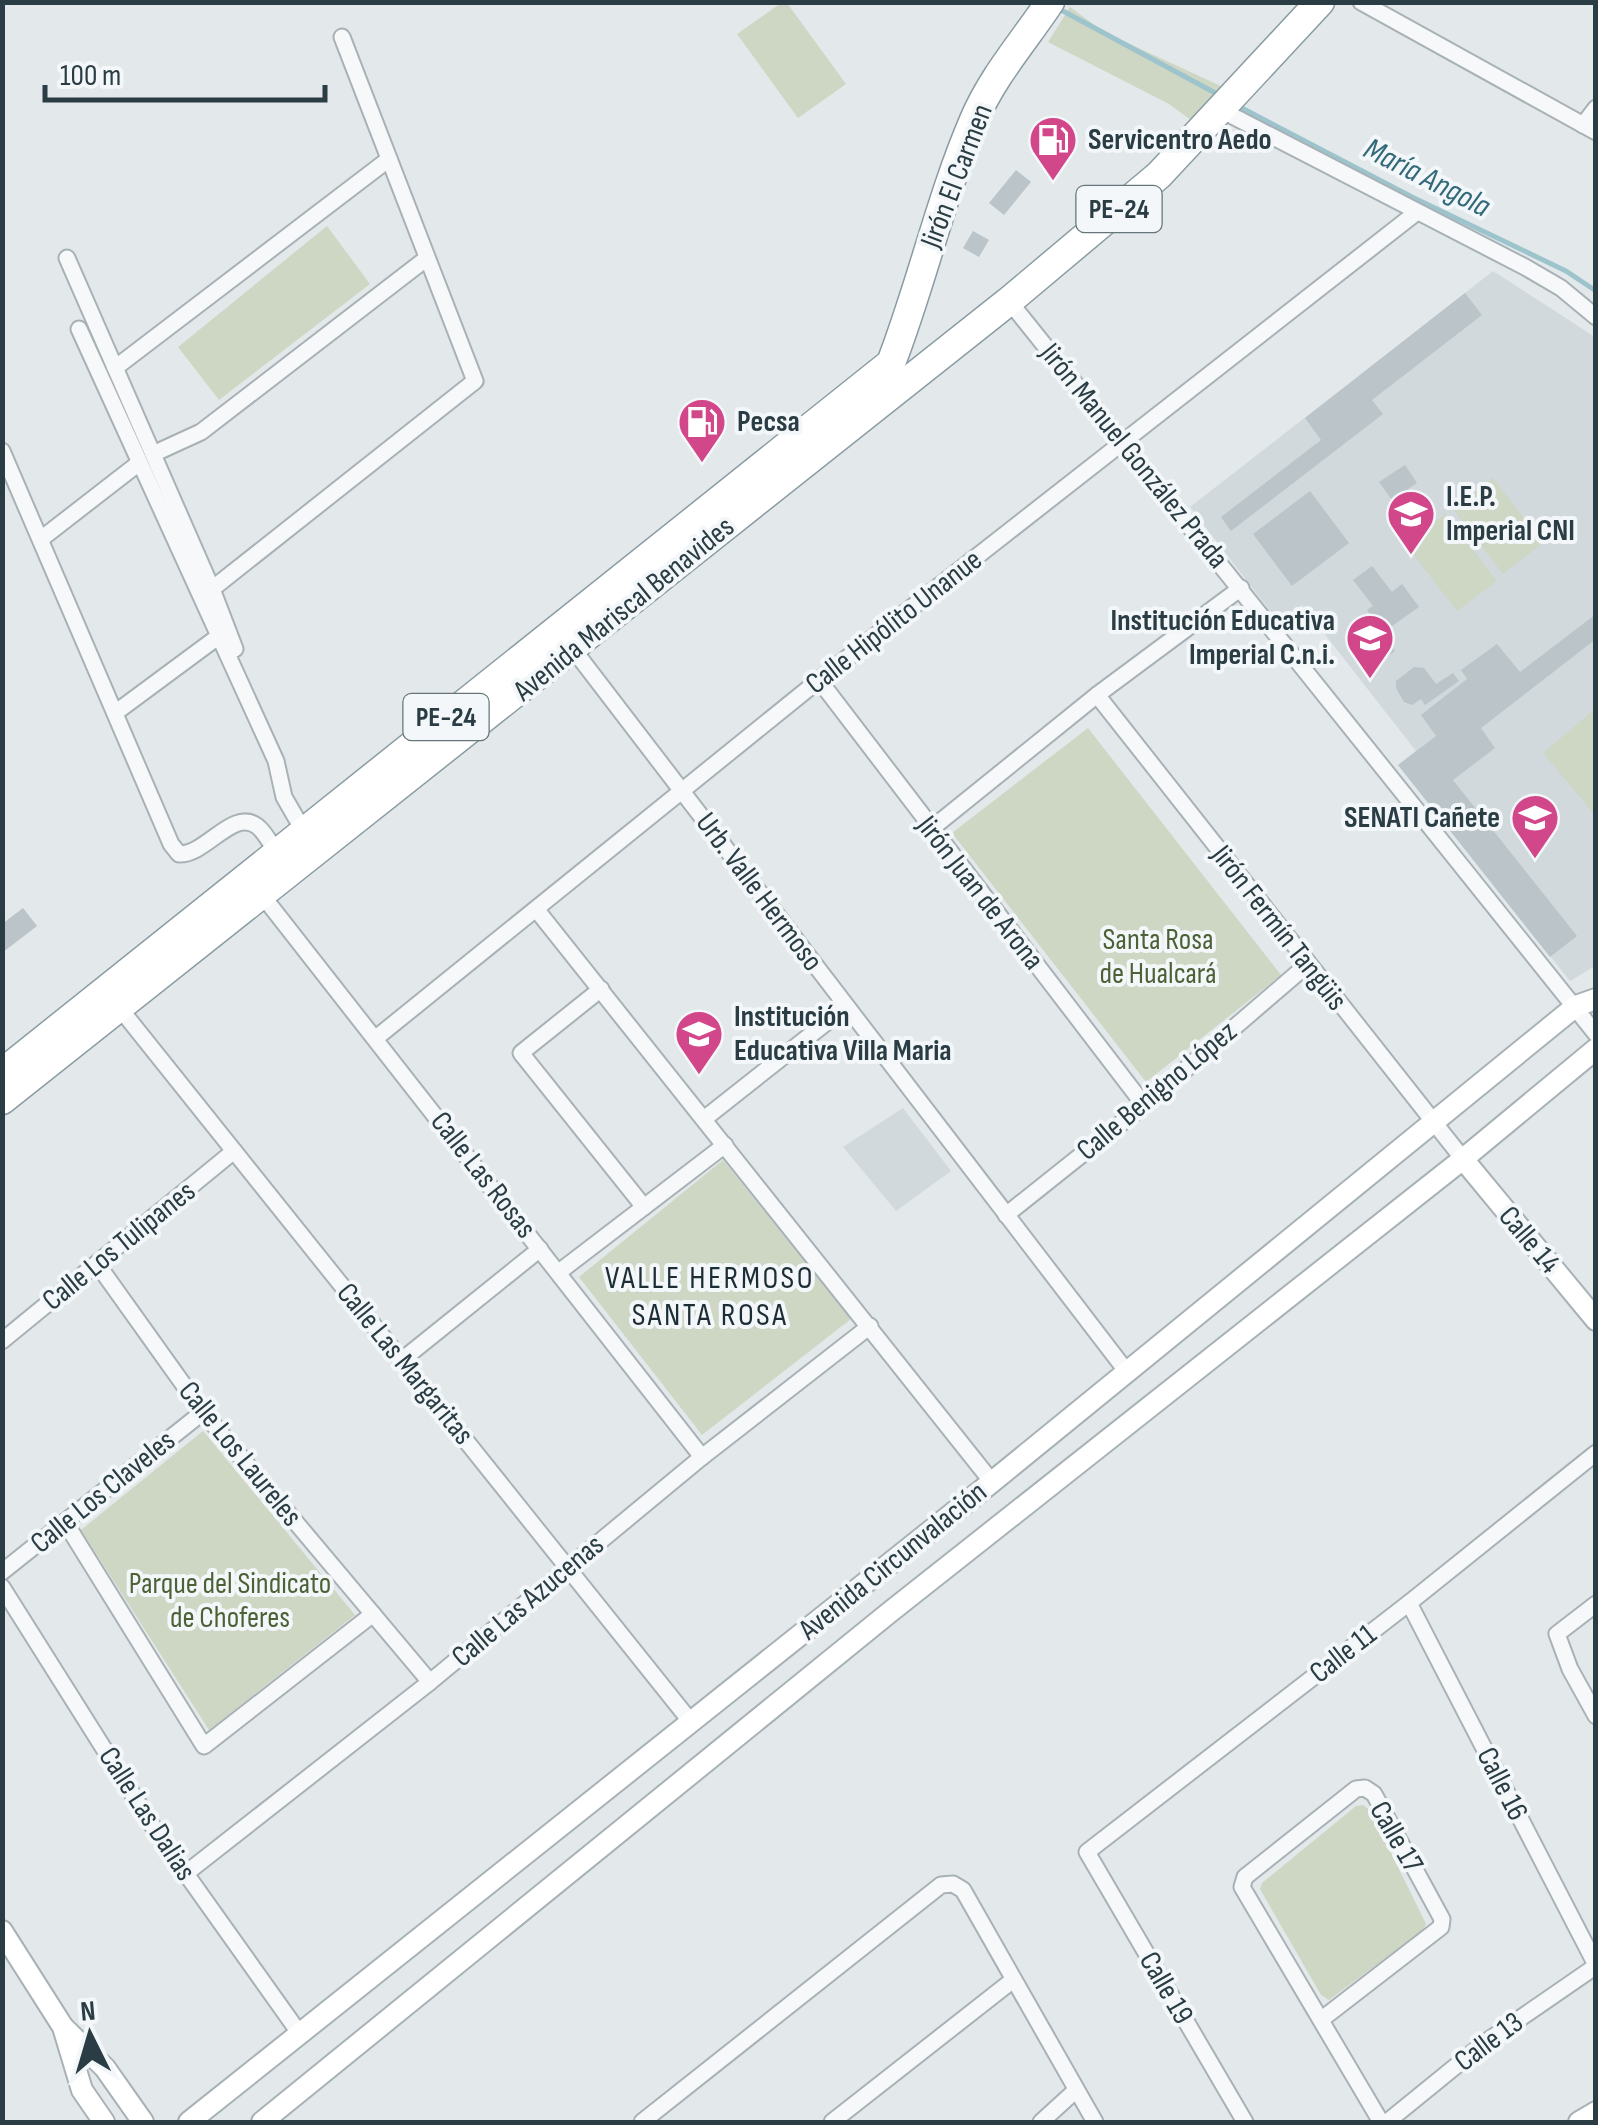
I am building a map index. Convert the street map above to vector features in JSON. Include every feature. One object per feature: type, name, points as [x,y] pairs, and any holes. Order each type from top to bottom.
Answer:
[{"type":"highway","name":"Jirón El Carmen","points":[[891,363],[974,118],[991,86],[1050,2]]},
{"type":"highway","name":"PE-24","points":[[1009,301],[1159,175],[1320,2]]},
{"type":"highway","name":"Avenida Mariscal Benavides","points":[[2,1073],[303,830],[565,639],[1009,301]]},
{"type":"highway","points":[[906,323],[916,334],[947,351]]},
{"type":"highway","name":"Avenida Mariscal Benavides","points":[[2,1100],[262,895],[891,363]]},
{"type":"street","points":[[1361,2],[1590,129],[1596,108]]},
{"type":"street","points":[[212,589],[474,381],[342,38]]},
{"type":"street","points":[[1222,110],[1525,267],[1561,288],[1596,317]]},
{"type":"street","points":[[115,368],[389,159]]},
{"type":"street","name":"Calle Hipólito Unanue","points":[[376,1038],[820,680],[1417,212]]},
{"type":"street","points":[[67,258],[115,368],[146,458],[219,636],[276,761],[284,797],[303,830]]},
{"type":"street","points":[[40,540],[146,458],[201,432],[427,258]]},
{"type":"street","name":"Jirón Manuel González Prada","points":[[1009,301],[1241,588],[1586,1003],[1596,1034]]},
{"type":"street","points":[[79,329],[212,589],[236,651],[234,670]]},
{"type":"street","points":[[2,451],[171,844],[179,854],[195,852],[227,827],[248,822],[256,824],[276,852]]},
{"type":"street","points":[[931,830],[1097,695],[1241,588]]},
{"type":"street","points":[[115,714],[219,636]]},
{"type":"street","name":"Urb. Valle Hermoso","points":[[565,639],[1128,1372]]},
{"type":"street","name":"Jirón Juan de Arona","points":[[820,680],[1144,1105]]},
{"type":"street","name":"Jirón Fermín Tangüis","points":[[1097,695],[1463,1159]]},
{"type":"street","name":"Calle Las Rosas","points":[[262,895],[702,1456]]},
{"type":"street","points":[[536,909],[992,1482]]},
{"type":"street","name":"Calle Benigno López","points":[[1006,1216],[1144,1105],[1308,964]]},
{"type":"street","points":[[601,990],[522,1053],[644,1207]]},
{"type":"street","name":"Avenida Circunvalación","points":[[189,2122],[970,1500],[1432,1120],[1586,1003]]},
{"type":"street","name":"Calle Las Margaritas","points":[[118,1006],[691,1722]]},
{"type":"street","points":[[704,1119],[846,1007]]},
{"type":"street","name":"Avenida Circunvalación","points":[[262,2122],[890,1612],[1596,1050]]},
{"type":"street","points":[[559,1272],[725,1145]]},
{"type":"street","name":"Calle Los Tulipanes","points":[[2,1340],[234,1151]]},
{"type":"street","name":"Calle 14","points":[[1463,1159],[1596,1320]]},
{"type":"street","points":[[402,1360],[540,1249]]},
{"type":"street","name":"Calle Los Laureles","points":[[98,1265],[202,1412],[430,1682]]},
{"type":"street","name":"Calle Las Azucenas","points":[[186,1874],[430,1682],[702,1456],[870,1326]]},
{"type":"street","name":"Calle Los Claveles","points":[[2,1572],[202,1412]]},
{"type":"street","name":"Calle 11","points":[[1087,1852],[1596,1453]]},
{"type":"street","points":[[970,1500],[995,1528]]},
{"type":"street","points":[[65,1522],[204,1746],[373,1614]]},
{"type":"street","points":[[868,1581],[890,1612]]},
{"type":"street","name":"Calle Las Dalias","points":[[2,1587],[186,1874],[300,2034]]},
{"type":"street","name":"Calle 16","points":[[1409,1603],[1596,1966]]},
{"type":"street","points":[[1596,1604],[1556,1634],[1570,1670],[1596,1716]]},
{"type":"street","name":"Calle 17","points":[[1322,2020],[1442,1928],[1442,1919],[1374,1794],[1365,1788],[1356,1790],[1246,1878],[1242,1886],[1322,2020],[1384,2122]]},
{"type":"street","name":"Calle 19","points":[[1087,1852],[1245,2122]]},
{"type":"street","points":[[642,2122],[942,1885],[953,1884],[963,1890],[1095,2122]]},
{"type":"street","points":[[2,1931],[62,2027],[105,2068],[143,2122]]},
{"type":"street","name":"Calle 13","points":[[1384,2122],[1482,2044],[1596,1966]]},
{"type":"street","points":[[832,2122],[1014,1980]]},
{"type":"street","points":[[62,2027],[82,2090],[104,2122]]},
{"type":"street","points":[[1042,2122],[1076,2091]]},
{"type":"street","points":[[1579,2122],[1596,2112]]},
{"type":"shaded area","name":"I.E.P. Imperial CNI","points":[[1493,271],[1595,337],[1595,966],[1570,981],[1398,765],[1416,751],[1302,605],[1282,618],[1274,616],[1190,507]]},
{"type":"shaded area","points":[[903,1108],[951,1171],[896,1211],[843,1147]]},
{"type":"green space","points":[[781,3],[787,3],[846,84],[798,118],[737,34]]},
{"type":"green space","points":[[1070,7],[1104,32],[1223,87],[1191,120],[1169,104],[1048,42]]},
{"type":"green space","points":[[327,226],[370,284],[219,400],[178,347]]},
{"type":"green space","points":[[1493,478],[1543,543],[1503,574],[1453,509]]},
{"type":"green space","points":[[1445,514],[1497,581],[1457,611],[1406,545]]},
{"type":"green space","points":[[1595,709],[1595,815],[1543,753]]},
{"type":"green space","name":"Santa Rosa de Hualcará","points":[[1088,728],[1281,975],[1146,1082],[952,833]]},
{"type":"green space","points":[[723,1160],[851,1319],[702,1435],[579,1277]]},
{"type":"green space","name":"Parque del Sindicato de Choferes","points":[[203,1431],[355,1615],[209,1730],[81,1530]]},
{"type":"green space","points":[[1356,1806],[1370,1810],[1426,1924],[1329,2000],[1321,1995],[1260,1889],[1262,1883]]},
{"type":"building","points":[[1016,170],[1031,182],[1004,215],[989,203]]},
{"type":"building","points":[[973,231],[989,240],[979,257],[963,248]]},
{"type":"building","points":[[1465,293],[1482,315],[1372,400],[1383,414],[1231,531],[1221,517],[1321,440],[1305,418]]},
{"type":"building","points":[[1405,465],[1417,483],[1392,500],[1379,482]]},
{"type":"building","points":[[1310,491],[1349,543],[1292,586],[1253,534]]},
{"type":"building","points":[[1372,566],[1392,592],[1402,584],[1419,607],[1382,633],[1395,651],[1371,668],[1351,641],[1376,623],[1367,610],[1373,606],[1353,580]]},
{"type":"building","points":[[1596,614],[1596,639],[1481,728],[1495,748],[1453,780],[1577,936],[1550,957],[1398,765],[1436,736],[1421,715],[1467,679],[1461,670],[1497,644],[1520,672]]},
{"type":"building","points":[[1414,667],[1424,668],[1436,684],[1453,673],[1459,681],[1425,705],[1421,699],[1412,705],[1404,702],[1396,681]]},
{"type":"building","points":[[23,908],[37,926],[2,953],[2,924]]},
{"type":"waterway","name":"María Angola","points":[[1063,11],[1219,95]]},
{"type":"waterway","name":"María Angola","points":[[1238,106],[1412,197],[1566,271],[1596,291]]},
{"type":"place","name":"Servicentro Aedo","points":[[1053,182]]},
{"type":"place","name":"Pecsa","points":[[702,464]]},
{"type":"place","name":"I.E.P. Imperial CNI","points":[[1411,556]]},
{"type":"place","name":"Institución Educativa Imperial C.n.i.","points":[[1370,680]]},
{"type":"place","name":"SENATI Cañete","points":[[1535,860]]},
{"type":"place","name":"Institución Educativa Villa Maria","points":[[699,1076]]},
{"type":"district","name":"VALLE HERMOSO SANTA ROSA","points":[[710,1296]]}]
